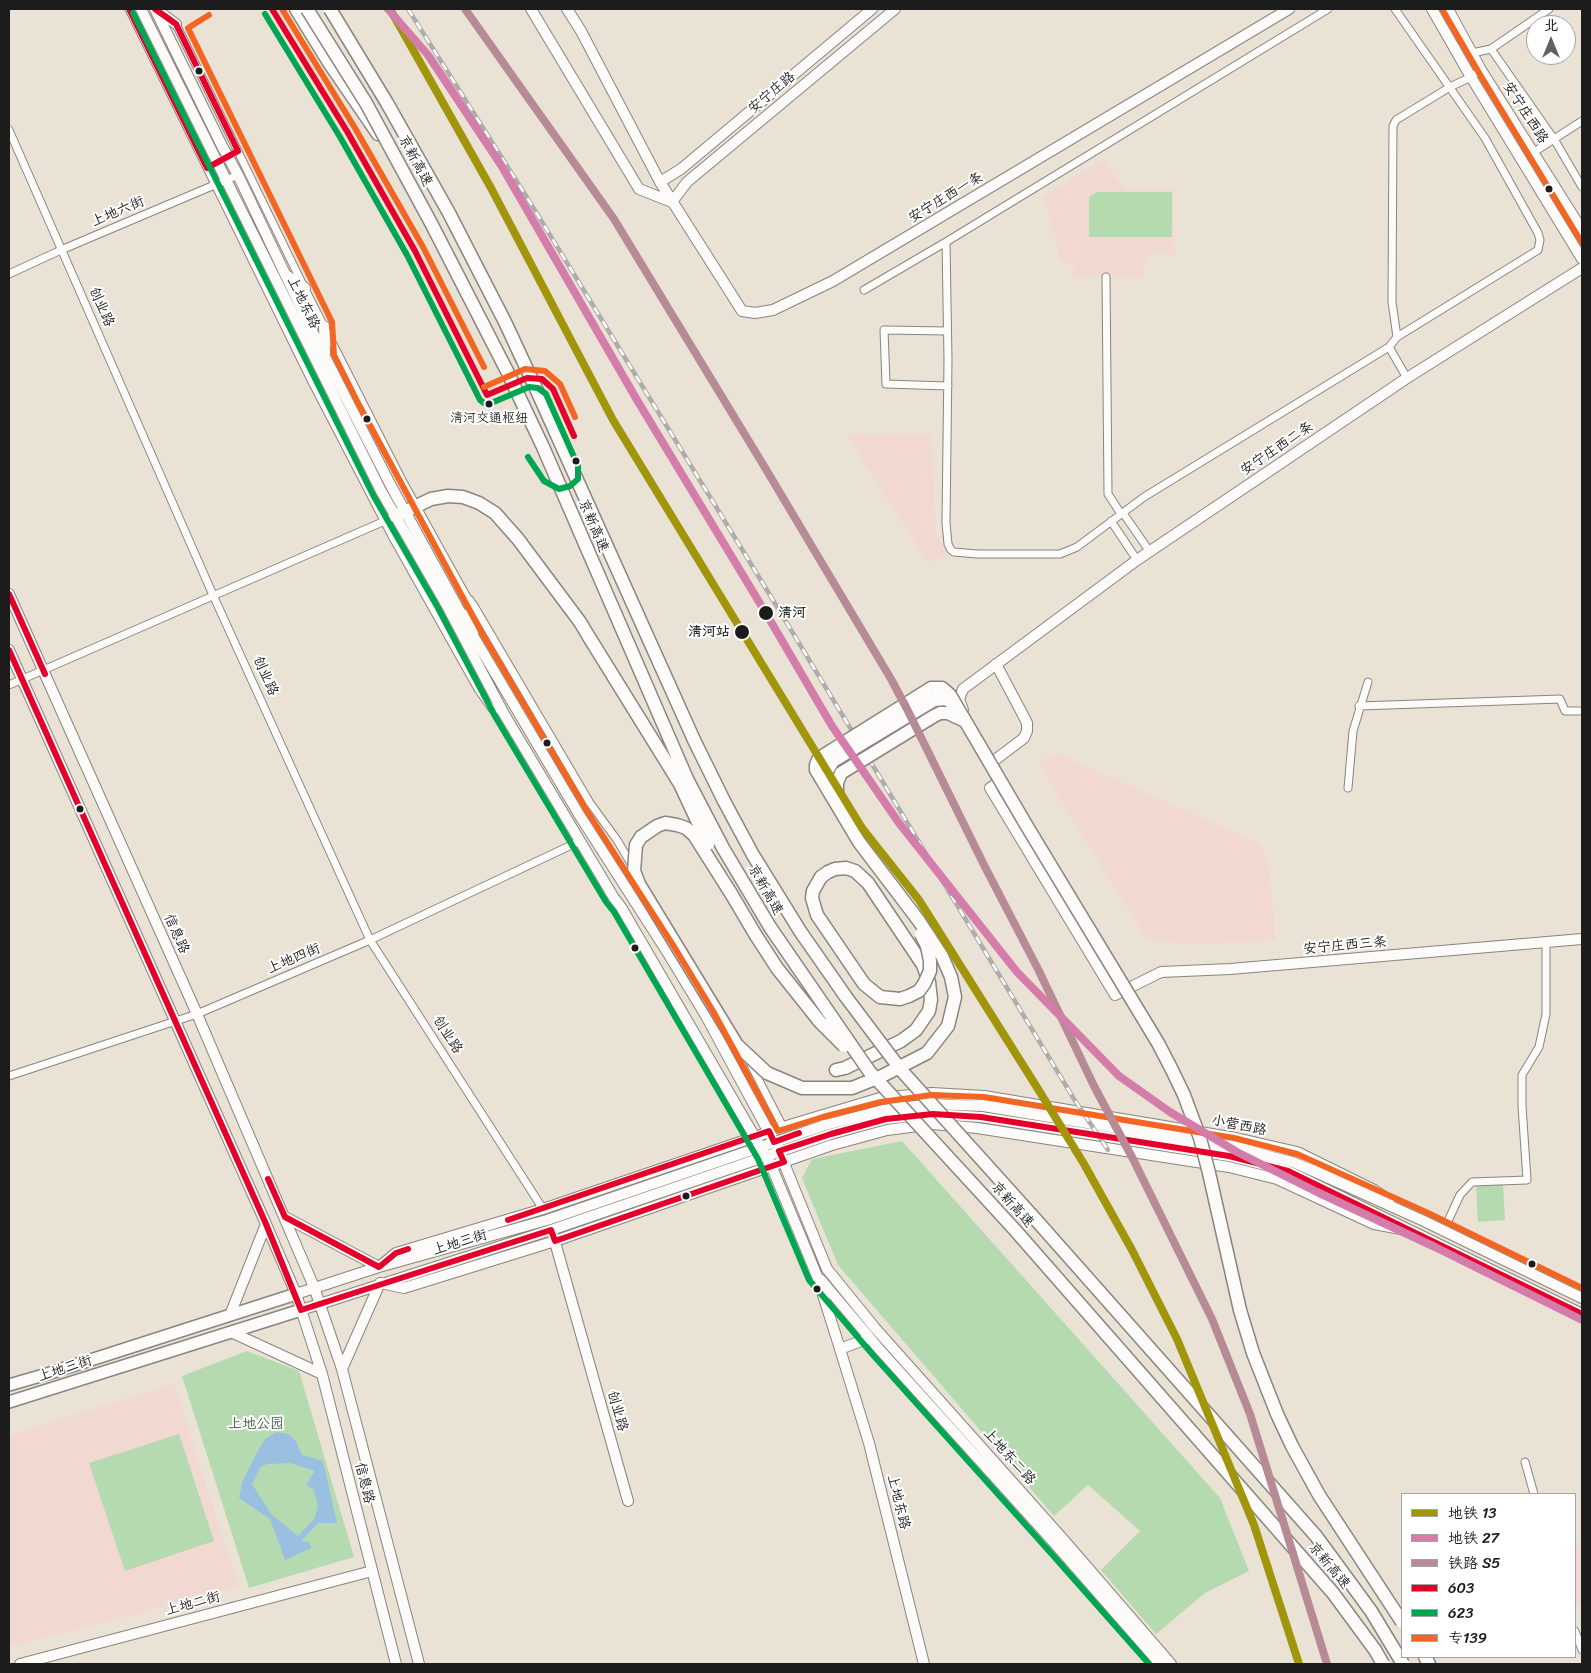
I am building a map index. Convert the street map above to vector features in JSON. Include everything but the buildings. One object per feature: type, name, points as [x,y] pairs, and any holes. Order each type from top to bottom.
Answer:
[{"type":"highway","points":[[296,9],[330,64],[399,163]]},
{"type":"highway","name":"京新高速","points":[[308,9],[366,102],[507,371],[543,447],[687,779],[723,848],[770,927],[869,1071],[1015,1230],[1333,1593],[1375,1650],[1383,1664]]},
{"type":"highway","name":"京新高速","points":[[330,9],[387,103],[449,213],[542,402],[694,740],[753,855],[800,931],[900,1070],[1037,1221],[1316,1536],[1372,1611],[1403,1664]]},
{"type":"highway","points":[[401,514],[432,499],[448,496],[463,497],[479,503],[494,513],[518,539],[580,622],[680,784],[732,895]]},
{"type":"highway","points":[[869,1071],[820,1022],[777,968],[694,835],[686,828],[665,823],[641,837],[636,844],[634,871],[639,884],[737,1045],[767,1073],[802,1088],[852,1088],[882,1076],[927,1053],[948,1026],[955,997],[951,977],[942,956],[919,921],[859,842],[816,770],[818,760],[824,755],[931,688],[942,688],[950,694],[1018,812],[1158,1043],[1172,1070],[1184,1095],[1200,1138],[1240,1310],[1253,1353],[1277,1414],[1319,1495],[1401,1620]]},
{"type":"highway","points":[[838,806],[837,783],[841,773],[940,713],[948,713],[965,721]]},
{"type":"highway","points":[[836,1070],[845,1068],[901,1041],[916,1030],[929,1011],[931,1000],[928,982],[923,965],[868,883],[855,871],[846,868],[836,869],[821,877],[813,891],[812,898],[817,915],[864,984],[880,997],[900,999],[919,991],[924,984],[930,971],[930,960],[927,946],[917,925],[900,897]]},
{"type":"main road","name":"上地东路","points":[[141,9],[381,491],[401,514],[580,816],[706,1016],[777,1146]]},
{"type":"main road","name":"上地东路","points":[[156,9],[446,604],[503,711],[580,842],[621,907],[761,1146]]},
{"type":"main road","points":[[156,9],[176,24]]},
{"type":"main road","points":[[531,9],[640,188],[672,202]]},
{"type":"main road","name":"安宁庄西一条","points":[[567,9],[581,31],[672,202],[742,311],[755,314],[773,310],[833,281],[1289,9]]},
{"type":"main road","name":"安宁庄路","points":[[660,182],[681,169],[872,9]]},
{"type":"main road","name":"安宁庄路","points":[[672,202],[687,182],[895,9]]},
{"type":"main road","points":[[1432,9],[1471,77],[1582,259]]},
{"type":"main road","name":"安宁庄西路","points":[[1448,9],[1481,70],[1582,230]]},
{"type":"main road","name":"安宁庄西二条","points":[[995,760],[961,707],[959,699],[963,689],[1137,560],[1407,378],[1582,268]]},
{"type":"main road","points":[[285,274],[305,288]]},
{"type":"main road","points":[[324,326],[325,357]]},
{"type":"main road","name":"信息路","points":[[9,594],[197,1014],[314,1287],[342,1369],[419,1664]]},
{"type":"main road","points":[[469,601],[475,639]]},
{"type":"main road","points":[[9,650],[266,1224],[230,1315]]},
{"type":"main road","points":[[995,760],[1024,738],[1027,731],[1027,723],[1023,714],[996,664]]},
{"type":"main road","name":"安宁庄西三条","points":[[995,760],[997,783],[990,788],[1115,995],[1161,972],[1230,969],[1582,939]]},
{"type":"main road","name":"小营西路","points":[[1424,1221],[1374,1190],[1297,1152],[1236,1138],[984,1096],[932,1093],[880,1098],[769,1132],[761,1146],[777,1146],[886,1119],[933,1114],[981,1117],[1229,1156],[1288,1171],[1582,1314]]},
{"type":"main road","name":"小营西路","points":[[777,1146],[825,1125],[883,1110],[932,1104],[982,1106],[1233,1147],[1293,1162],[1424,1221],[1582,1298]]},
{"type":"main road","name":"小营西路","points":[[771,1165],[832,1145],[887,1130],[933,1124],[977,1128],[1229,1167],[1277,1179],[1374,1224],[1419,1234]]},
{"type":"main road","points":[[761,1146],[771,1165],[817,1276],[826,1269],[777,1146]]},
{"type":"main road","name":"上地三街","points":[[379,1267],[396,1253],[761,1146]]},
{"type":"main road","name":"上地三街","points":[[380,1283],[549,1225],[761,1146]]},
{"type":"main road","name":"上地三街","points":[[380,1283],[404,1288],[555,1241],[771,1165]]},
{"type":"main road","name":"创业路","points":[[543,1209],[555,1241],[628,1501]]},
{"type":"main road","points":[[285,1217],[379,1267]]},
{"type":"main road","name":"信息路","points":[[266,1224],[296,1294],[322,1374],[396,1664]]},
{"type":"main road","name":"上地三街","points":[[9,1385],[379,1267],[549,1225]]},
{"type":"main road","name":"上地东二路","points":[[826,1269],[875,1328],[1057,1531],[1171,1664]]},
{"type":"main road","name":"上地东路","points":[[817,1276],[869,1443],[924,1664]]},
{"type":"main road","name":"上地东二路","points":[[817,1276],[1160,1664]]},
{"type":"main road","points":[[301,1310],[380,1283]]},
{"type":"main road","points":[[342,1369],[380,1283]]},
{"type":"main road","name":"上地三街","points":[[9,1402],[301,1310]]},
{"type":"main road","points":[[231,1332],[322,1374]]},
{"type":"main road","points":[[840,1349],[870,1338]]},
{"type":"main road","name":"上地二街","points":[[20,1664],[372,1571]]},
{"type":"street","points":[[129,9],[312,382],[401,514],[478,611],[590,803],[616,840],[723,1014],[760,1080],[783,1127]]},
{"type":"street","points":[[864,290],[1328,9]]},
{"type":"street","points":[[946,242],[948,386],[946,523],[948,544],[954,552],[977,554],[1060,554],[1077,547],[1144,497],[1389,347],[1397,337],[1538,250],[1540,240],[1538,233],[1484,138],[1395,9]]},
{"type":"street","points":[[1472,54],[1491,49],[1549,9]]},
{"type":"street","points":[[176,24],[324,326],[401,514]]},
{"type":"street","points":[[1491,49],[1554,139],[1582,187]]},
{"type":"street","points":[[1397,337],[1392,302],[1393,126],[1396,120],[1481,70]]},
{"type":"street","points":[[1534,152],[1582,121]]},
{"type":"street","name":"创业路","points":[[9,130],[213,595],[370,940],[543,1209]]},
{"type":"street","points":[[207,168],[238,151]]},
{"type":"street","name":"上地六街","points":[[9,274],[238,175]]},
{"type":"street","points":[[1106,277],[1108,494],[1150,552]]},
{"type":"street","points":[[947,331],[884,330],[886,384],[948,386]]},
{"type":"street","points":[[1389,347],[1407,378]]},
{"type":"street","points":[[9,685],[401,514]]},
{"type":"street","points":[[1112,521],[1137,560]]},
{"type":"street","points":[[1348,788],[1353,731],[1359,706],[1368,682]]},
{"type":"street","points":[[1359,706],[1560,699],[1565,711],[1582,711]]},
{"type":"street","name":"上地四街","points":[[9,1076],[197,1014],[370,940],[580,842]]},
{"type":"street","points":[[1448,1221],[1460,1195],[1472,1182],[1526,1180],[1522,1075],[1539,1047],[1546,1014],[1546,942]]},
{"type":"street","points":[[1525,1462],[1534,1493]]},
{"type":"street","points":[[1576,1634],[1582,1650]]},
{"type":"shaded area","points":[[1102,160],[1125,189],[1174,189],[1175,256],[1165,253],[1150,254],[1145,263],[1143,277],[1073,277],[1074,266],[1059,260],[1056,238],[1043,197]]},
{"type":"shaded area","points":[[931,433],[936,534],[947,552],[928,563],[847,435]]},
{"type":"shaded area","points":[[1059,754],[1261,844],[1269,866],[1276,940],[1189,945],[1147,939],[1050,783],[1039,761]]},
{"type":"shaded area","points":[[174,1384],[239,1587],[9,1647],[9,1435]]},
{"type":"shaded area","points":[[1582,1542],[1582,1605],[1576,1606],[1576,1544]]},
{"type":"green space","points":[[1097,192],[1172,192],[1172,237],[1089,237],[1089,197]]},
{"type":"green space","points":[[902,1141],[1220,1498],[1249,1571],[1205,1593],[1156,1634],[1101,1570],[1140,1531],[1088,1485],[1054,1516],[838,1265],[802,1178],[812,1159]]},
{"type":"green space","points":[[1503,1185],[1505,1220],[1478,1222],[1476,1186]]},
{"type":"green space","name":"上地公园","points":[[247,1351],[299,1371],[354,1557],[249,1588],[182,1376]]},
{"type":"green space","points":[[179,1434],[214,1541],[125,1571],[89,1463]]},
{"type":"water","points":[[277,1432],[288,1434],[296,1441],[302,1455],[323,1461],[337,1523],[318,1523],[301,1541],[309,1542],[311,1548],[285,1560],[270,1519],[239,1498],[243,1480],[266,1438]],"holes":[[[290,1463],[315,1471],[306,1485],[313,1489],[318,1504],[315,1518],[298,1536],[271,1514],[252,1484],[261,1466],[268,1464]]]},
{"type":"railway","points":[[408,9],[528,199],[1074,1099],[1108,1150]]},
{"type":"metro line","name":"27","points":[[388,9],[428,55],[501,165],[637,400],[832,726],[899,823],[1017,972],[1119,1076],[1170,1112],[1237,1152],[1582,1320]]},
{"type":"metro line","name":"13","points":[[390,9],[491,188],[613,420],[862,828],[919,900],[1038,1089],[1084,1164],[1132,1250],[1177,1339],[1254,1525],[1299,1664]]},
{"type":"rail line","name":"S5","points":[[465,9],[614,219],[764,466],[907,709],[1212,1319],[1250,1414],[1327,1664]]},
{"type":"transit line","name":"603","points":[[129,9],[207,168],[238,151],[176,24],[155,9]]},
{"type":"transit line","name":"603","points":[[272,9],[348,133],[415,251],[487,395],[527,378],[542,379],[553,389],[574,436]]},
{"type":"transit line","name":"专139","points":[[282,9],[355,128],[423,247],[484,367]]},
{"type":"transit line","name":"专139","points":[[1442,9],[1582,243]]},
{"type":"transit line","name":"623","points":[[133,13],[373,495],[438,608],[496,718],[606,902],[614,912],[758,1159],[809,1280],[873,1355],[1149,1664]]},
{"type":"transit line","name":"623","points":[[265,14],[340,137],[407,255],[480,400],[489,404],[529,387],[538,388],[546,394],[578,466],[578,479],[570,486],[559,489],[544,481],[528,457]]},
{"type":"transit line","name":"专139","points":[[209,15],[188,28],[332,322],[334,355],[358,403],[483,635],[587,811],[713,1011],[778,1131],[881,1102],[932,1095],[984,1097],[1234,1138],[1297,1154],[1428,1213],[1582,1288]]},
{"type":"transit line","name":"专139","points":[[484,387],[525,369],[545,371],[560,384],[575,417]]},
{"type":"transit line","name":"603","points":[[9,594],[45,674]]},
{"type":"transit line","name":"603","points":[[9,650],[266,1224],[301,1310],[551,1230],[555,1241],[784,1162],[779,1151],[831,1134],[886,1119],[933,1114],[981,1117],[1229,1156],[1288,1171],[1582,1314]]},
{"type":"transit line","name":"603","points":[[508,1220],[769,1131],[774,1142],[799,1133]]},
{"type":"transit line","name":"603","points":[[268,1179],[285,1217],[379,1267],[396,1253],[408,1249]]},
{"type":"place","name":"清河交通枢纽","points":[[489,404]]},
{"type":"place","name":"清河","points":[[766,613]]},
{"type":"place","name":"清河站","points":[[742,632]]}]
